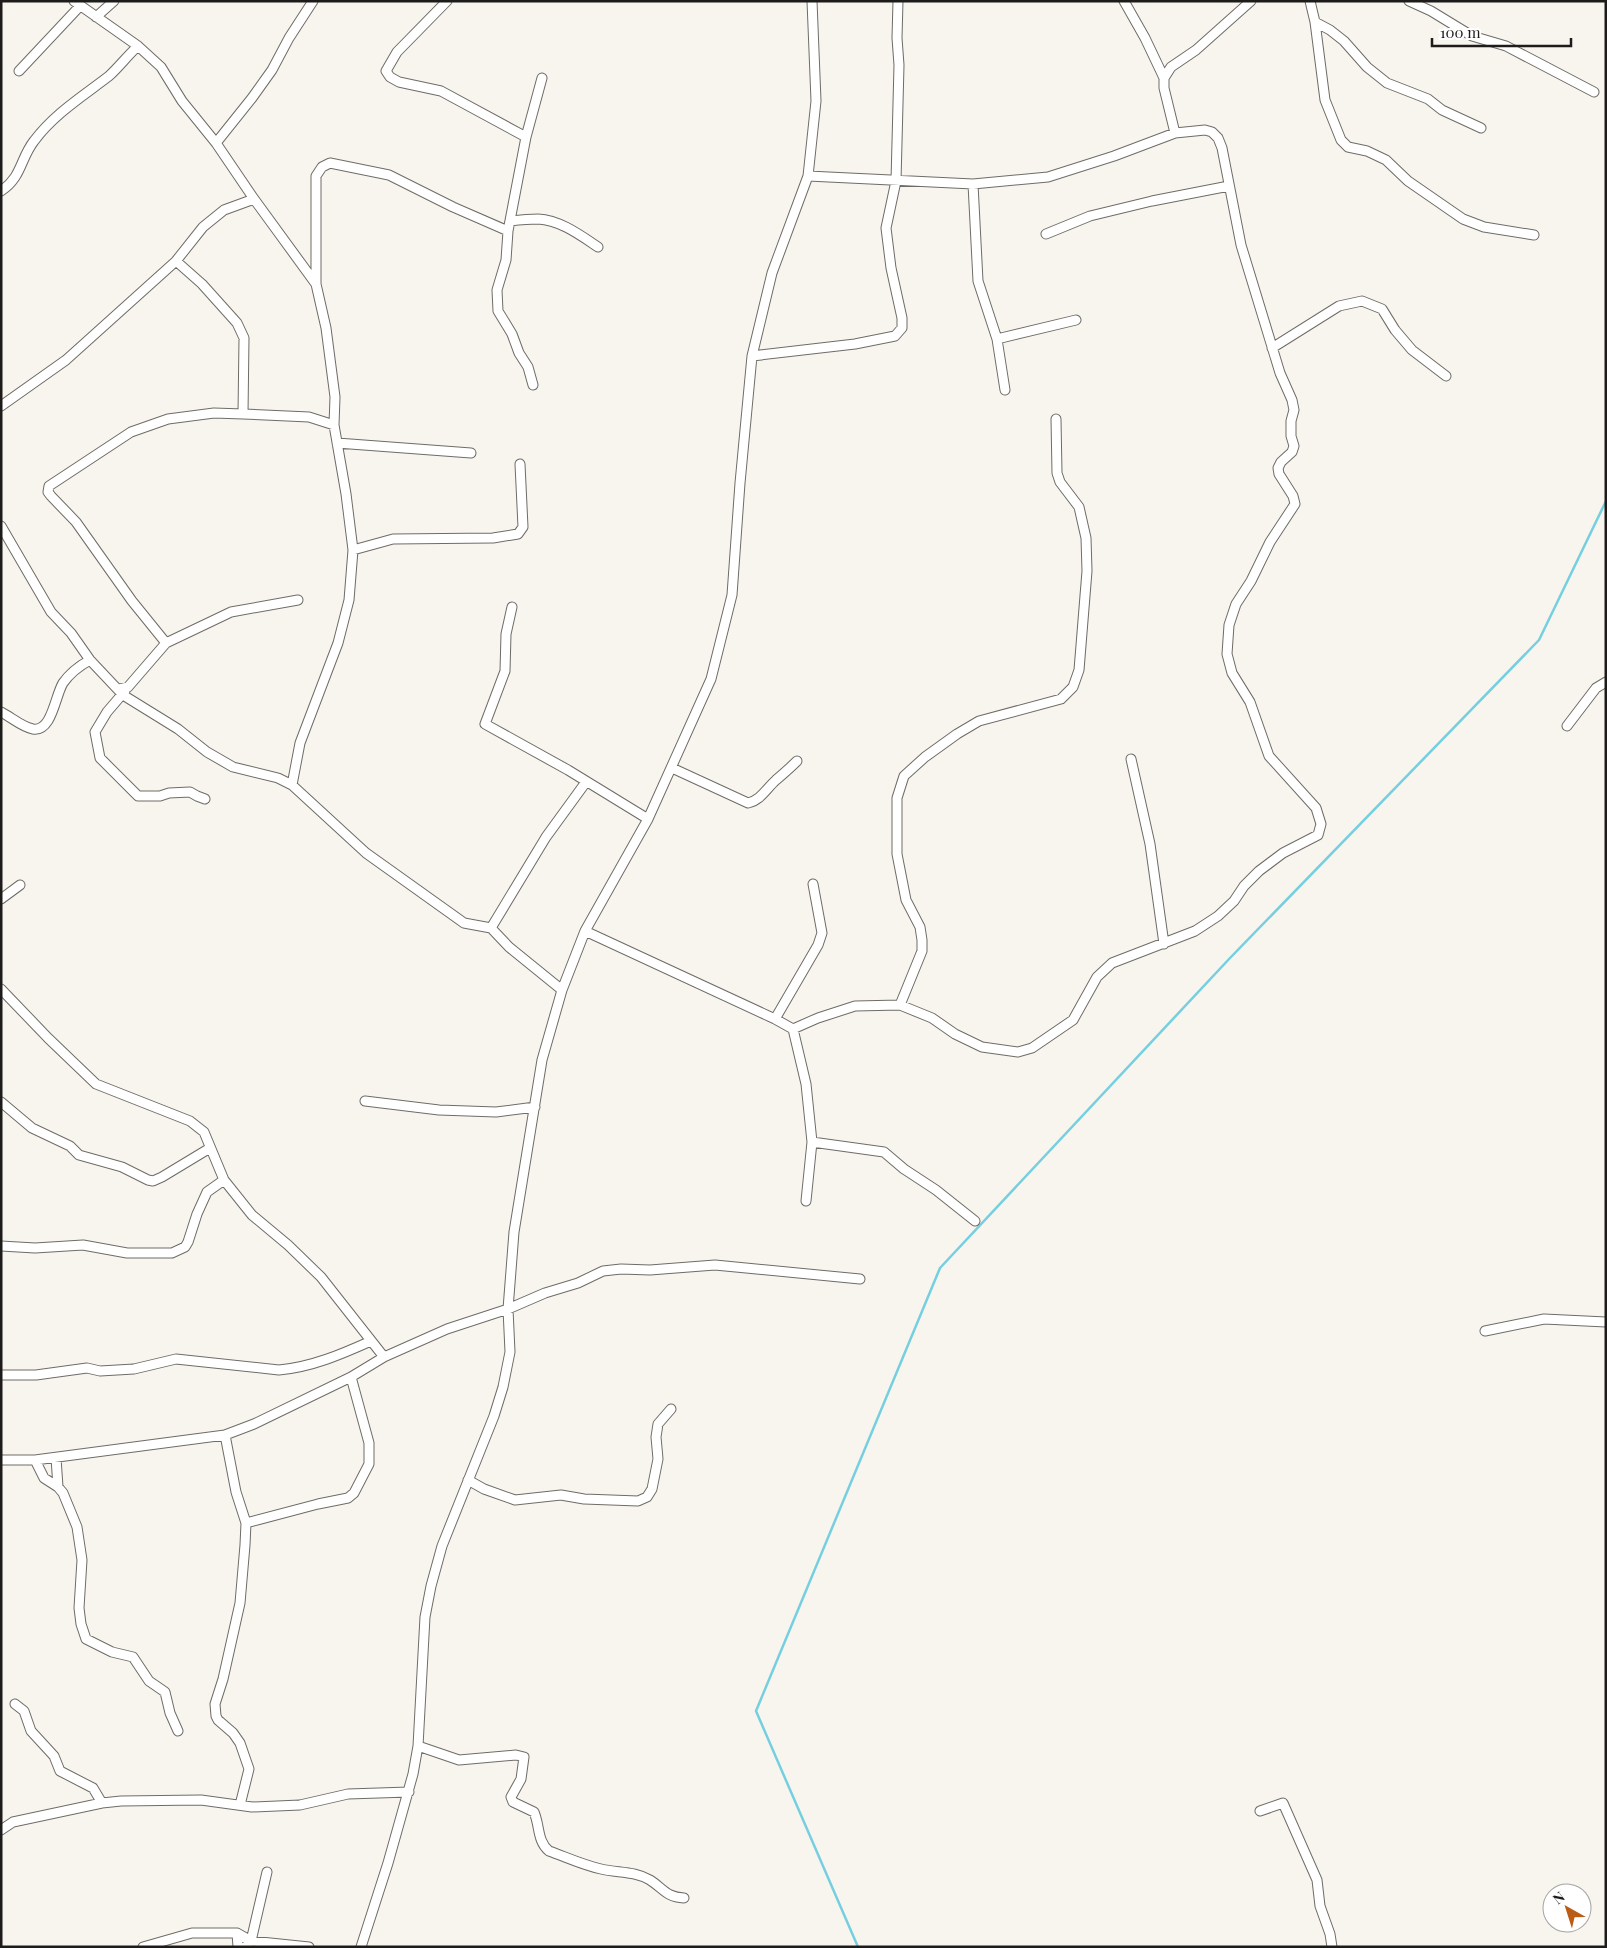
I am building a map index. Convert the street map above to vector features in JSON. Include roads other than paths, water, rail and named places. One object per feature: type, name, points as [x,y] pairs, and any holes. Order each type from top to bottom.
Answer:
[{"type":"street","points":[[96,17],[114,1]]},
{"type":"street","points":[[216,143],[272,70],[289,38],[314,1]]},
{"type":"street","points":[[446,1],[397,52],[386,71],[399,82],[441,91],[526,137]]},
{"type":"street","points":[[361,1947],[408,1792],[418,1746],[425,1617],[442,1546],[494,1416],[503,1387],[510,1352],[508,1309],[514,1232],[542,1060],[562,990],[585,931],[648,819],[711,679],[732,595],[752,356],[772,273],[808,176],[816,101],[812,1]]},
{"type":"street","points":[[752,356],[855,344],[895,336],[902,328],[902,318],[891,268],[886,228],[896,181],[899,65],[897,38],[898,1]]},
{"type":"street","points":[[1124,1],[1145,38],[1164,78],[1164,88],[1175,133]]},
{"type":"street","points":[[1164,78],[1171,68],[1196,50],[1251,1]]},
{"type":"street","points":[[1310,1],[1315,22],[1325,100],[1342,140],[1348,147],[1367,151],[1386,160],[1408,181],[1463,219],[1484,227],[1534,235]]},
{"type":"street","points":[[1409,1],[1431,11],[1472,36],[1506,46],[1594,92]]},
{"type":"street","points":[[20,71],[77,4],[138,46],[160,67],[316,284]]},
{"type":"street","points":[[1315,22],[1330,30],[1344,41],[1367,67],[1387,83],[1428,100],[1442,110],[1481,128]]},
{"type":"street","points":[[1,191],[15,180],[26,151],[43,130],[72,103],[110,75],[138,46]]},
{"type":"street","points":[[533,385],[528,367],[498,311],[496,301],[497,290],[506,260],[508,231],[526,137],[542,78]]},
{"type":"street","points":[[793,1029],[854,1006],[900,1005],[932,1018],[955,1034],[982,1047],[1018,1052],[1032,1048],[1073,1020],[1097,977],[1112,962],[1139,951],[1164,944],[1195,930],[1218,916],[1234,901],[1244,886],[1259,871],[1283,853],[1318,835],[1321,830],[1320,815],[1316,808],[1269,756],[1250,702],[1232,673],[1227,654],[1229,625],[1236,604],[1251,581],[1270,542],[1295,504],[1293,496],[1279,474],[1278,468],[1281,462],[1292,452],[1294,446],[1291,436],[1294,410],[1259,308],[1254,284],[1241,245],[1222,148],[1218,138],[1212,132],[1205,130],[1175,133],[1114,156],[1048,177],[972,184],[808,176]]},
{"type":"street","points":[[292,785],[300,743],[319,697],[349,600],[353,550],[334,425],[335,397],[326,328],[316,284],[316,176],[322,167],[330,163],[389,174],[453,207],[508,231]]},
{"type":"street","points":[[972,184],[978,281],[996,339],[1005,390]]},
{"type":"street","points":[[1046,234],[1090,216],[1152,201],[1229,186]]},
{"type":"street","points":[[1,406],[66,360],[176,261],[203,227],[224,210],[254,199]]},
{"type":"street","points":[[510,221],[539,219],[556,222],[598,246]]},
{"type":"street","points":[[176,261],[202,284],[237,323],[244,338],[243,414]]},
{"type":"street","points":[[1272,348],[1339,306],[1362,301],[1382,309],[1395,330],[1412,350],[1446,376]]},
{"type":"street","points":[[996,339],[1076,320]]},
{"type":"street","points":[[166,643],[132,601],[76,522],[51,496],[48,489],[49,486],[131,432],[168,419],[214,413],[243,414],[309,417],[334,425]]},
{"type":"street","points":[[900,1005],[922,951],[920,927],[906,900],[897,854],[897,798],[904,776],[925,757],[979,721],[1061,699],[1073,687],[1079,670],[1087,571],[1086,538],[1079,507],[1060,482],[1057,473],[1056,420]]},
{"type":"street","points":[[337,443],[471,453]]},
{"type":"street","points":[[353,550],[393,539],[493,538],[518,534],[522,527],[520,464]]},
{"type":"street","points":[[1,526],[52,612],[71,633],[90,660],[123,690],[207,752],[233,766],[278,778],[292,785],[366,853],[464,923],[491,928],[509,947],[562,990]]},
{"type":"street","points":[[205,799],[190,792],[169,793],[160,796],[138,796],[100,758],[95,732],[123,690],[166,643],[231,612],[298,600]]},
{"type":"street","points":[[512,607],[506,634],[505,671],[485,724],[568,770],[648,819]]},
{"type":"street","points":[[1,712],[28,727],[34,729],[42,728],[49,720],[63,683],[78,667],[90,660]]},
{"type":"street","points":[[1567,726],[1596,688],[1606,682]]},
{"type":"street","points":[[1131,759],[1150,844],[1164,944]]},
{"type":"street","points":[[672,768],[748,802],[761,797],[797,761]]},
{"type":"street","points":[[491,928],[546,837],[586,782]]},
{"type":"street","points":[[775,1019],[818,945],[822,933],[813,884]]},
{"type":"street","points":[[1,899],[20,885]]},
{"type":"street","points":[[585,931],[793,1029],[806,1084],[812,1142],[806,1201]]},
{"type":"street","points":[[1,989],[96,1084],[190,1122],[204,1132],[224,1180],[252,1215],[288,1245],[321,1277],[384,1358]]},
{"type":"street","points":[[365,1101],[448,1111],[496,1112],[535,1107]]},
{"type":"street","points":[[1,1102],[32,1128],[70,1146],[79,1155],[122,1167],[148,1180],[153,1181],[162,1177],[210,1148]]},
{"type":"street","points":[[812,1142],[884,1152],[974,1221]]},
{"type":"street","points":[[1,1246],[36,1248],[83,1245],[127,1253],[172,1254],[185,1247],[188,1242],[197,1214],[207,1192],[224,1180]]},
{"type":"street","points":[[1,1460],[56,1458],[225,1435],[254,1424],[384,1358],[447,1329],[578,1283],[603,1271],[621,1269],[650,1270],[715,1265],[860,1279]]},
{"type":"street","points":[[1485,1331],[1544,1319],[1606,1322]]},
{"type":"street","points":[[1,1375],[36,1375],[87,1368],[100,1371],[134,1368],[176,1359],[279,1370],[295,1368],[341,1355],[371,1340]]},
{"type":"street","points":[[246,1523],[348,1498],[354,1493],[370,1464],[370,1443],[351,1376]]},
{"type":"street","points":[[468,1480],[484,1489],[515,1500],[561,1495],[584,1499],[638,1501],[647,1496],[652,1489],[658,1459],[656,1437],[658,1424],[671,1409]]},
{"type":"street","points":[[225,1435],[236,1492],[246,1523],[240,1603],[223,1679],[215,1704],[218,1720],[233,1733],[240,1743],[250,1769],[240,1805]]},
{"type":"street","points":[[56,1458],[58,1487]]},
{"type":"street","points":[[35,1460],[44,1478],[58,1487],[69,1505],[77,1527],[82,1560],[79,1608],[86,1640],[112,1652],[133,1657],[149,1681],[164,1692],[178,1731]]},
{"type":"street","points":[[14,1704],[24,1711],[31,1732],[54,1756],[60,1771],[93,1788],[102,1803]]},
{"type":"street","points":[[418,1746],[459,1760],[516,1755],[524,1757],[521,1779],[511,1797],[513,1802],[534,1812],[544,1847],[549,1851],[589,1866],[632,1873],[651,1880],[662,1891],[674,1898],[684,1898]]},
{"type":"street","points":[[1,1830],[13,1822],[102,1803],[121,1801],[201,1800],[240,1805],[300,1805],[348,1794],[408,1792]]},
{"type":"street","points":[[1260,1811],[1282,1803],[1317,1880],[1320,1906],[1332,1947]]},
{"type":"street","points":[[248,1944],[267,1872]]},
{"type":"street","points":[[237,1933],[238,1947]]},
{"type":"street","points":[[143,1947],[192,1934],[237,1933],[248,1944],[309,1947]]},
{"type":"waterway","points":[[858,1947],[756,1711],[940,1268],[1230,958],[1539,640],[1606,501]]}]
